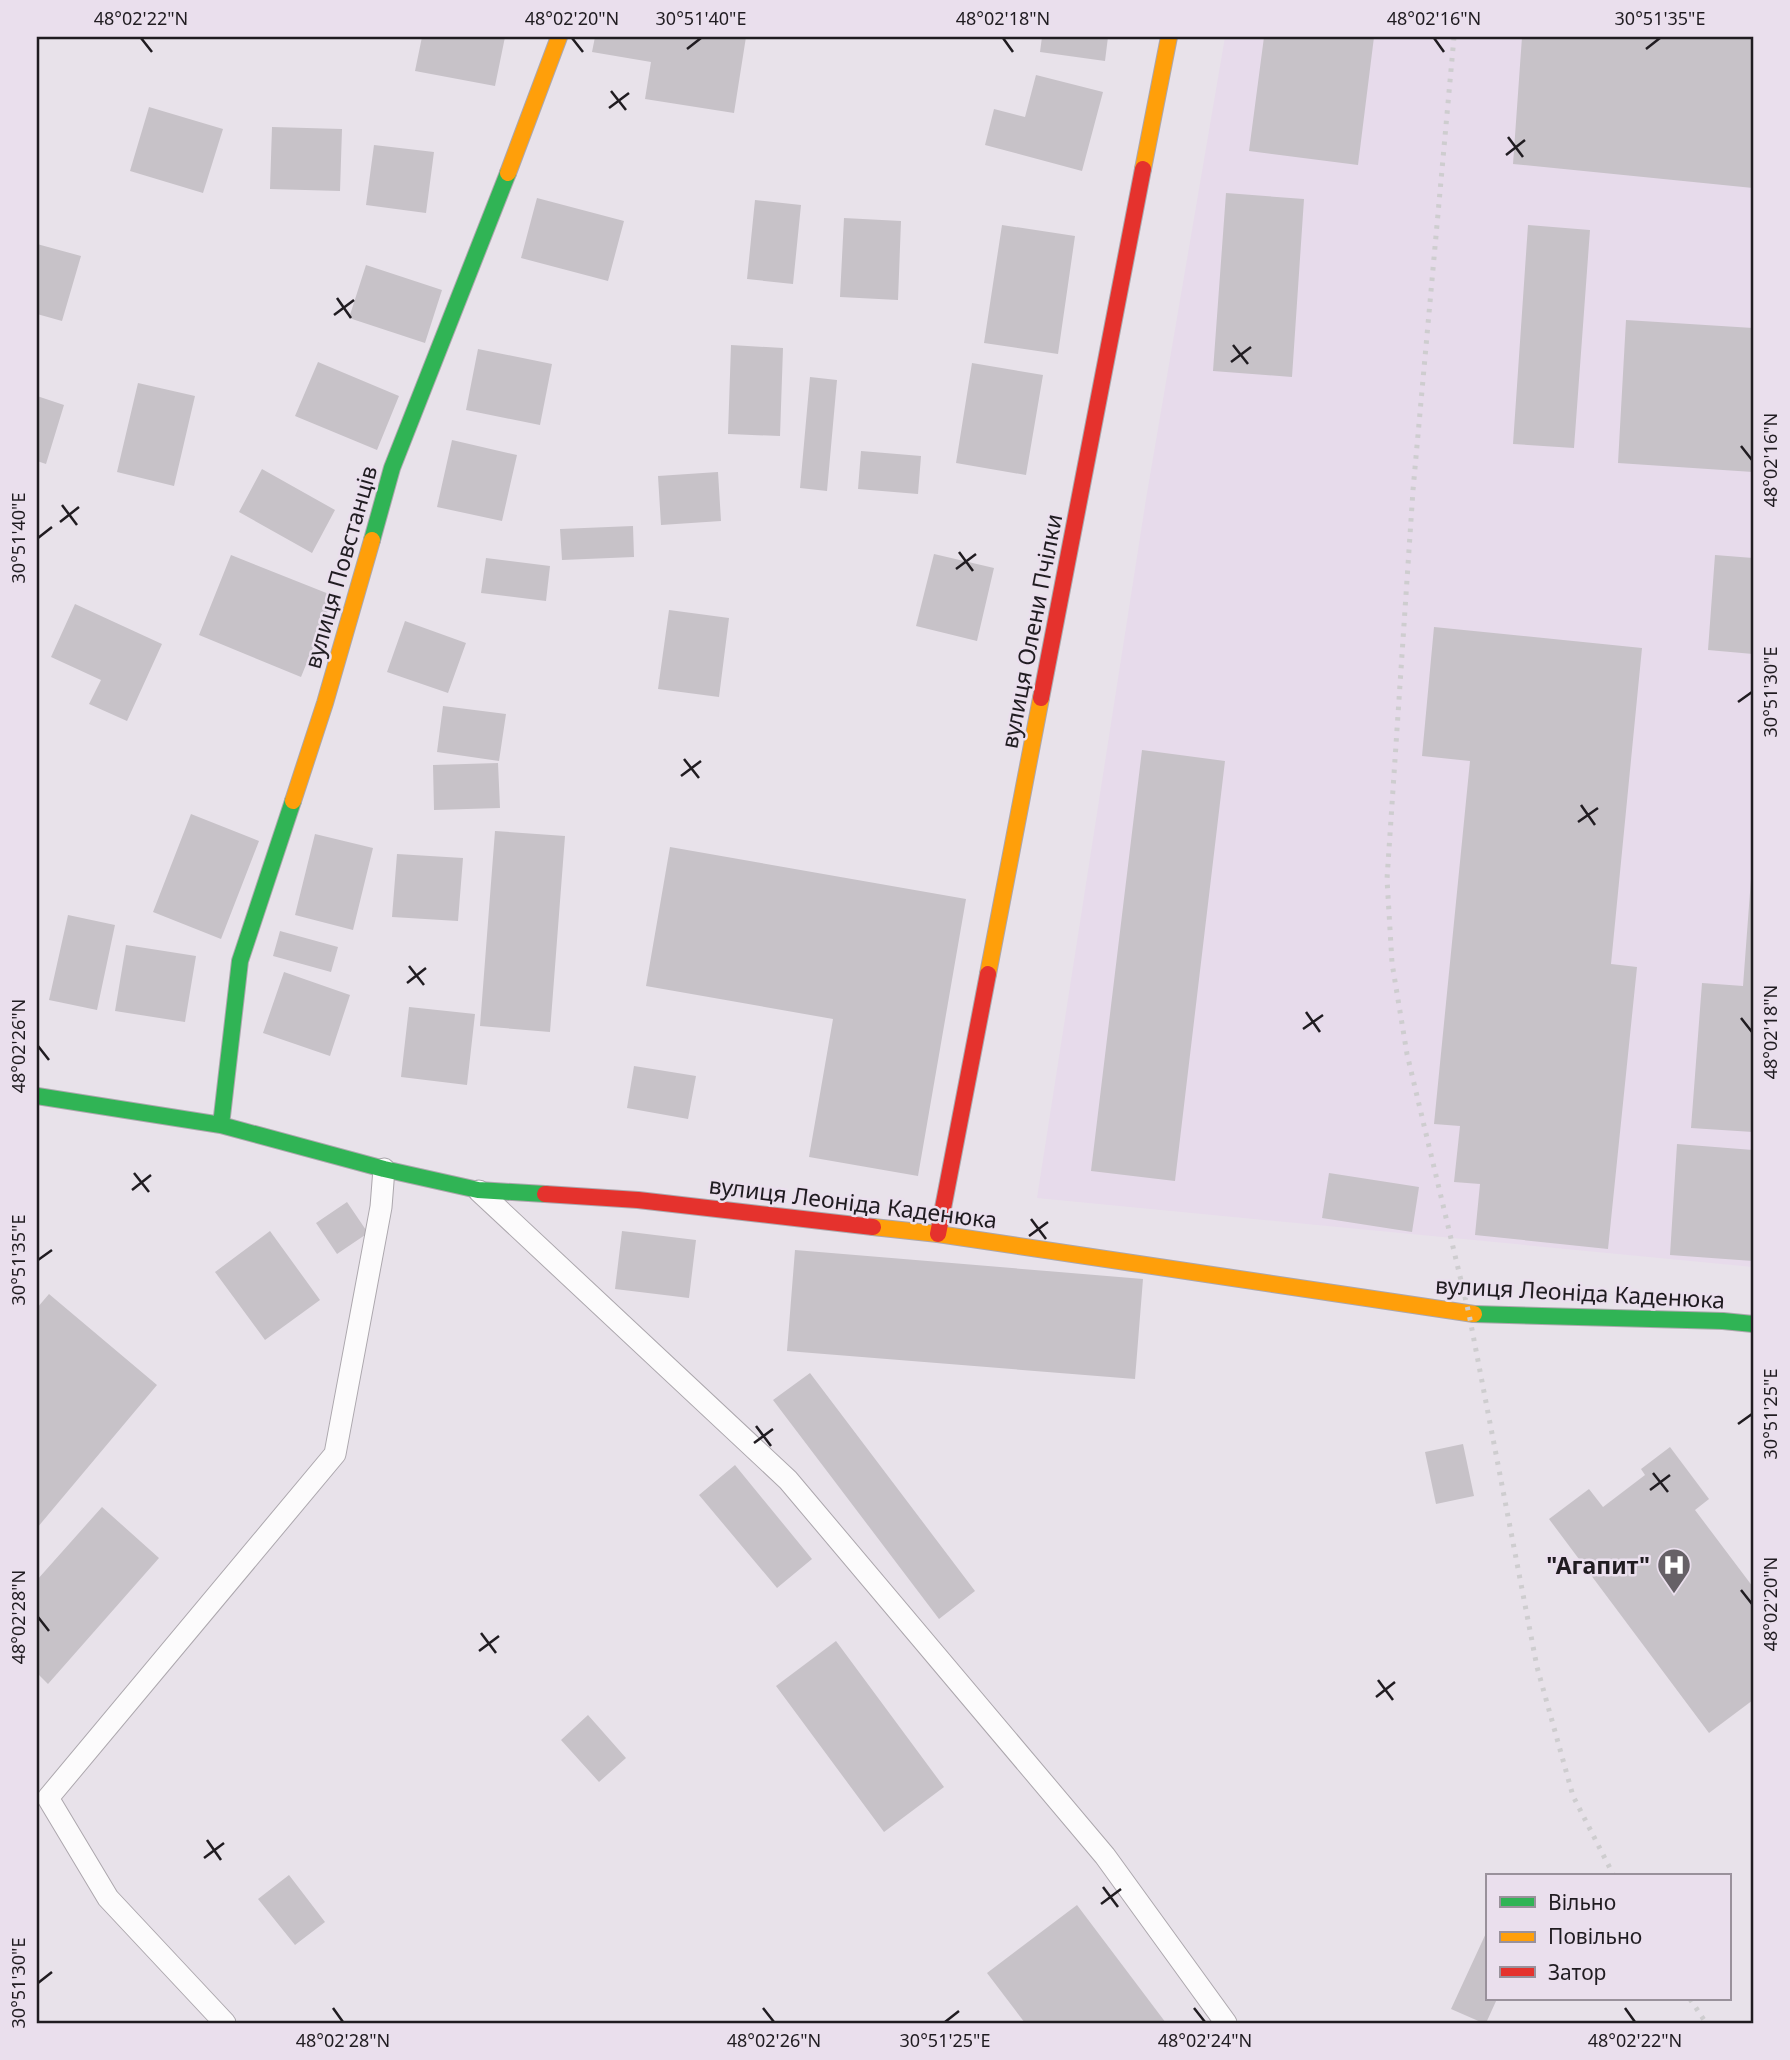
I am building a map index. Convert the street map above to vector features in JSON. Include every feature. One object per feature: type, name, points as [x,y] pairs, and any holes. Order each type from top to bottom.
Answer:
[{"type":"street","name":"вулиця Повстанців","points":[[221,1125],[240,961],[324,703],[392,468],[539,95],[559,37]]},
{"type":"street","name":"вулиця Олени Пчілки","points":[[938,1234],[1169,37]]},
{"type":"street","name":"вулиця Леоніда Каденюка","points":[[37,1096],[221,1125],[384,1169],[478,1190],[638,1200],[938,1234],[1469,1314],[1753,1324]]},
{"type":"lane","points":[[225,2023],[108,1898],[48,1798],[335,1454],[382,1207],[384,1169]]},
{"type":"lane","points":[[478,1190],[789,1480],[1105,1856],[1226,2023]]},
{"type":"shaded area","points":[[1225,37],[1753,37],[1753,1267],[1037,1198],[1146,499]]},
{"type":"building","points":[[422,37],[505,37],[495,86],[415,71]]},
{"type":"building","points":[[595,37],[746,37],[734,113],[645,99],[651,62],[592,52]]},
{"type":"building","points":[[1042,37],[1108,37],[1105,61],[1040,52]]},
{"type":"building","points":[[1264,37],[1374,37],[1358,165],[1249,151]]},
{"type":"building","points":[[1522,37],[1753,37],[1753,188],[1513,164]]},
{"type":"building","points":[[1036,75],[1103,92],[1082,171],[985,145],[994,109],[1025,117]]},
{"type":"building","points":[[149,107],[223,129],[203,193],[130,171]]},
{"type":"building","points":[[272,127],[342,129],[340,191],[270,189]]},
{"type":"building","points":[[374,145],[434,152],[426,213],[366,205]]},
{"type":"building","points":[[1226,193],[1304,199],[1292,377],[1213,371]]},
{"type":"building","points":[[537,198],[624,221],[608,281],[521,258]]},
{"type":"building","points":[[755,200],[801,205],[793,284],[747,279]]},
{"type":"building","points":[[844,218],[901,221],[898,300],[840,297]]},
{"type":"building","points":[[1002,225],[1075,236],[1058,354],[984,343]]},
{"type":"building","points":[[1528,225],[1590,230],[1574,448],[1513,444]]},
{"type":"building","points":[[37,244],[81,256],[62,321],[37,314]]},
{"type":"building","points":[[366,265],[442,290],[425,343],[349,318]]},
{"type":"building","points":[[1626,320],[1753,328],[1753,472],[1618,463]]},
{"type":"building","points":[[731,345],[783,348],[780,436],[728,434]]},
{"type":"building","points":[[478,349],[552,364],[540,425],[466,410]]},
{"type":"building","points":[[318,362],[399,396],[377,450],[295,416]]},
{"type":"building","points":[[972,363],[1043,375],[1026,475],[956,463]]},
{"type":"building","points":[[810,377],[837,380],[827,491],[800,488]]},
{"type":"building","points":[[138,383],[195,396],[174,486],[117,472]]},
{"type":"building","points":[[37,396],[64,405],[46,464],[37,461]]},
{"type":"building","points":[[452,440],[517,455],[502,521],[437,507]]},
{"type":"building","points":[[861,451],[921,456],[918,494],[858,489]]},
{"type":"building","points":[[262,469],[335,510],[312,553],[239,512]]},
{"type":"building","points":[[718,472],[721,521],[661,525],[658,476]]},
{"type":"building","points":[[633,526],[634,557],[562,560],[560,529]]},
{"type":"building","points":[[934,554],[994,568],[977,641],[916,626]]},
{"type":"building","points":[[231,555],[334,596],[301,677],[199,635]]},
{"type":"building","points":[[1715,555],[1753,558],[1753,654],[1708,650]]},
{"type":"building","points":[[486,558],[550,566],[546,601],[481,593]]},
{"type":"building","points":[[75,604],[162,644],[127,721],[89,704],[101,680],[51,657]]},
{"type":"building","points":[[669,610],[729,618],[719,697],[658,689]]},
{"type":"building","points":[[405,621],[466,643],[448,693],[387,672]]},
{"type":"building","points":[[1434,627],[1642,648],[1611,964],[1637,967],[1608,1249],[1475,1235],[1480,1184],[1454,1182],[1460,1126],[1434,1124],[1470,761],[1422,756]]},
{"type":"building","points":[[443,706],[506,714],[499,761],[437,752]]},
{"type":"building","points":[[1142,750],[1225,761],[1175,1181],[1091,1171]]},
{"type":"building","points":[[498,763],[500,808],[434,810],[433,765]]},
{"type":"building","points":[[191,814],[259,841],[221,939],[153,912]]},
{"type":"building","points":[[495,831],[565,836],[550,1032],[480,1026]]},
{"type":"building","points":[[315,834],[373,848],[353,930],[295,915]]},
{"type":"building","points":[[670,847],[966,899],[918,1176],[809,1157],[833,1019],[646,986]]},
{"type":"building","points":[[397,854],[463,858],[458,921],[392,917]]},
{"type":"building","points":[[1751,879],[1753,1132],[1691,1128],[1702,983],[1743,986]]},
{"type":"building","points":[[68,915],[115,925],[97,1010],[49,1000]]},
{"type":"building","points":[[280,931],[338,947],[331,972],[273,956]]},
{"type":"building","points":[[126,945],[196,956],[185,1022],[115,1011]]},
{"type":"building","points":[[284,972],[350,995],[330,1056],[263,1033]]},
{"type":"building","points":[[409,1007],[475,1014],[467,1085],[401,1077]]},
{"type":"building","points":[[634,1066],[696,1076],[688,1119],[627,1108]]},
{"type":"building","points":[[1677,1144],[1753,1150],[1753,1261],[1670,1255]]},
{"type":"building","points":[[1329,1173],[1419,1187],[1412,1232],[1322,1218]]},
{"type":"building","points":[[347,1202],[368,1233],[337,1254],[316,1223]]},
{"type":"building","points":[[270,1231],[320,1300],[265,1340],[215,1272]]},
{"type":"building","points":[[622,1231],[696,1240],[689,1298],[615,1289]]},
{"type":"building","points":[[795,1250],[1143,1279],[1135,1379],[787,1351]]},
{"type":"building","points":[[49,1294],[157,1385],[37,1528],[37,1308]]},
{"type":"building","points":[[810,1373],[975,1591],[939,1619],[773,1400]]},
{"type":"building","points":[[1463,1444],[1474,1496],[1436,1504],[1425,1452]]},
{"type":"building","points":[[1670,1447],[1709,1499],[1695,1510],[1753,1587],[1753,1700],[1709,1733],[1549,1519],[1589,1489],[1603,1507],[1645,1475],[1641,1469]]},
{"type":"building","points":[[735,1465],[812,1559],[777,1588],[699,1495]]},
{"type":"building","points":[[102,1507],[159,1558],[48,1684],[37,1673],[37,1580]]},
{"type":"building","points":[[836,1641],[944,1787],[884,1832],[776,1686]]},
{"type":"building","points":[[588,1715],[626,1758],[599,1782],[561,1740]]},
{"type":"building","points":[[289,1875],[325,1922],[295,1945],[258,1899]]},
{"type":"building","points":[[1077,1905],[1166,2023],[1025,2023],[987,1973]]},
{"type":"building","points":[[1486,1933],[1486,2000],[1497,2000],[1486,2023],[1451,2009]]},
{"type":"railway","points":[[1454,37],[1413,490],[1387,879],[1392,963],[1407,1054],[1469,1314],[1537,1667],[1573,1796],[1613,1874]]},
{"type":"railway","points":[[1691,2000],[1706,2023]]},
{"type":"traffic: fast","points":[[372,540],[392,468],[508,173]]},
{"type":"traffic: fast","points":[[221,1125],[240,961],[293,801]]},
{"type":"traffic: fast","points":[[37,1096],[221,1125],[384,1169],[478,1190],[545,1194]]},
{"type":"traffic: fast","points":[[1474,1314],[1753,1324]]},
{"type":"traffic: slow","points":[[508,173],[559,37]]},
{"type":"traffic: slow","points":[[1143,169],[1169,37]]},
{"type":"traffic: slow","points":[[293,801],[325,703],[372,540]]},
{"type":"traffic: slow","points":[[988,974],[1041,698]]},
{"type":"traffic: slow","points":[[873,1227],[938,1234],[1474,1314]]},
{"type":"traffic: jam","points":[[1041,698],[1143,169]]},
{"type":"traffic: jam","points":[[938,1234],[988,974]]},
{"type":"traffic: jam","points":[[545,1194],[638,1200],[873,1227]]},
{"type":"place","name":"\"Агапит\"","points":[[1674,1595]]}]
